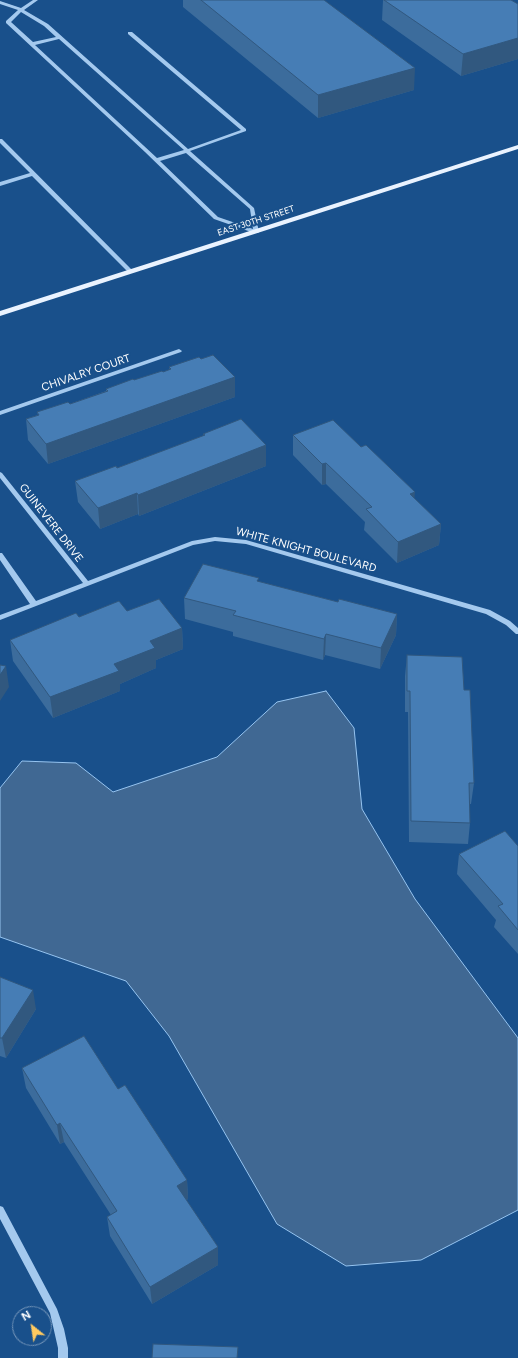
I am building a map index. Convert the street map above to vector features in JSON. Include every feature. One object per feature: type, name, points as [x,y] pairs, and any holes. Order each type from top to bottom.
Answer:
[{"type":"main road","name":"EAST 30TH STREET","points":[[0,314],[518,147]]},
{"type":"street","points":[[0,2],[21,10],[46,25],[252,209],[256,232],[216,218],[157,160],[8,22],[21,10],[36,0]]},
{"type":"street","points":[[130,33],[244,130],[187,151],[157,160]]},
{"type":"street","points":[[32,44],[60,37]]},
{"type":"street","points":[[0,140],[32,174],[131,272]]},
{"type":"street","points":[[0,184],[32,174]]},
{"type":"street","name":"CHIVALRY COURT","points":[[0,413],[179,351]]},
{"type":"street","name":"GUINEVERE DRIVE","points":[[0,474],[86,583]]},
{"type":"street","name":"WHITE KNIGHT BOULEVARD","points":[[0,618],[86,583],[192,543],[215,539],[239,540],[488,612],[508,623],[518,632]]},
{"type":"street","points":[[0,556],[34,604]]},
{"type":"street","points":[[0,1210],[54,1312],[63,1348],[63,1358]]},
{"type":"water","points":[[326,691],[354,728],[362,809],[415,899],[518,1038],[518,1210],[421,1260],[346,1266],[277,1224],[169,1036],[126,981],[0,937],[0,788],[22,761],[76,763],[113,792],[217,757],[277,702]]},
{"type":"building","points":[[201,0],[324,0],[415,68],[318,95]]},
{"type":"building","points":[[384,0],[511,0],[518,4],[518,38],[463,54]]},
{"type":"building","points":[[213,355],[235,377],[46,444],[26,419],[39,415],[37,412],[68,402],[70,404],[108,391],[106,389],[133,379],[134,380],[162,371],[163,372],[171,369],[169,367],[199,357],[201,359]]},
{"type":"building","points":[[241,419],[266,445],[138,495],[137,493],[98,508],[75,481],[116,466],[117,468],[205,435],[203,434]]},
{"type":"building","points":[[333,420],[361,447],[366,445],[415,492],[410,494],[441,524],[398,542],[366,509],[372,507],[326,463],[322,464],[293,435]]},
{"type":"building","points":[[203,564],[259,578],[257,581],[338,602],[339,599],[397,614],[381,648],[326,634],[324,639],[233,615],[236,611],[184,598]]},
{"type":"building","points":[[159,599],[182,628],[150,641],[155,648],[114,664],[119,671],[50,697],[10,640],[76,613],[79,617],[119,601],[127,611]]},
{"type":"building","points":[[407,655],[462,657],[464,690],[470,690],[474,783],[469,783],[470,823],[411,821],[410,691],[407,691]]},
{"type":"building","points":[[0,665],[6,666],[0,675]]},
{"type":"building","points":[[505,831],[518,846],[518,930],[498,906],[503,904],[459,854]]},
{"type":"building","points":[[0,977],[33,990],[2,1038],[0,1038]]},
{"type":"building","points":[[84,1036],[118,1089],[125,1085],[187,1180],[177,1186],[218,1247],[150,1287],[107,1217],[117,1211],[60,1123],[57,1125],[22,1068]]},
{"type":"building","points":[[153,1344],[238,1347],[237,1358],[152,1358]]}]
